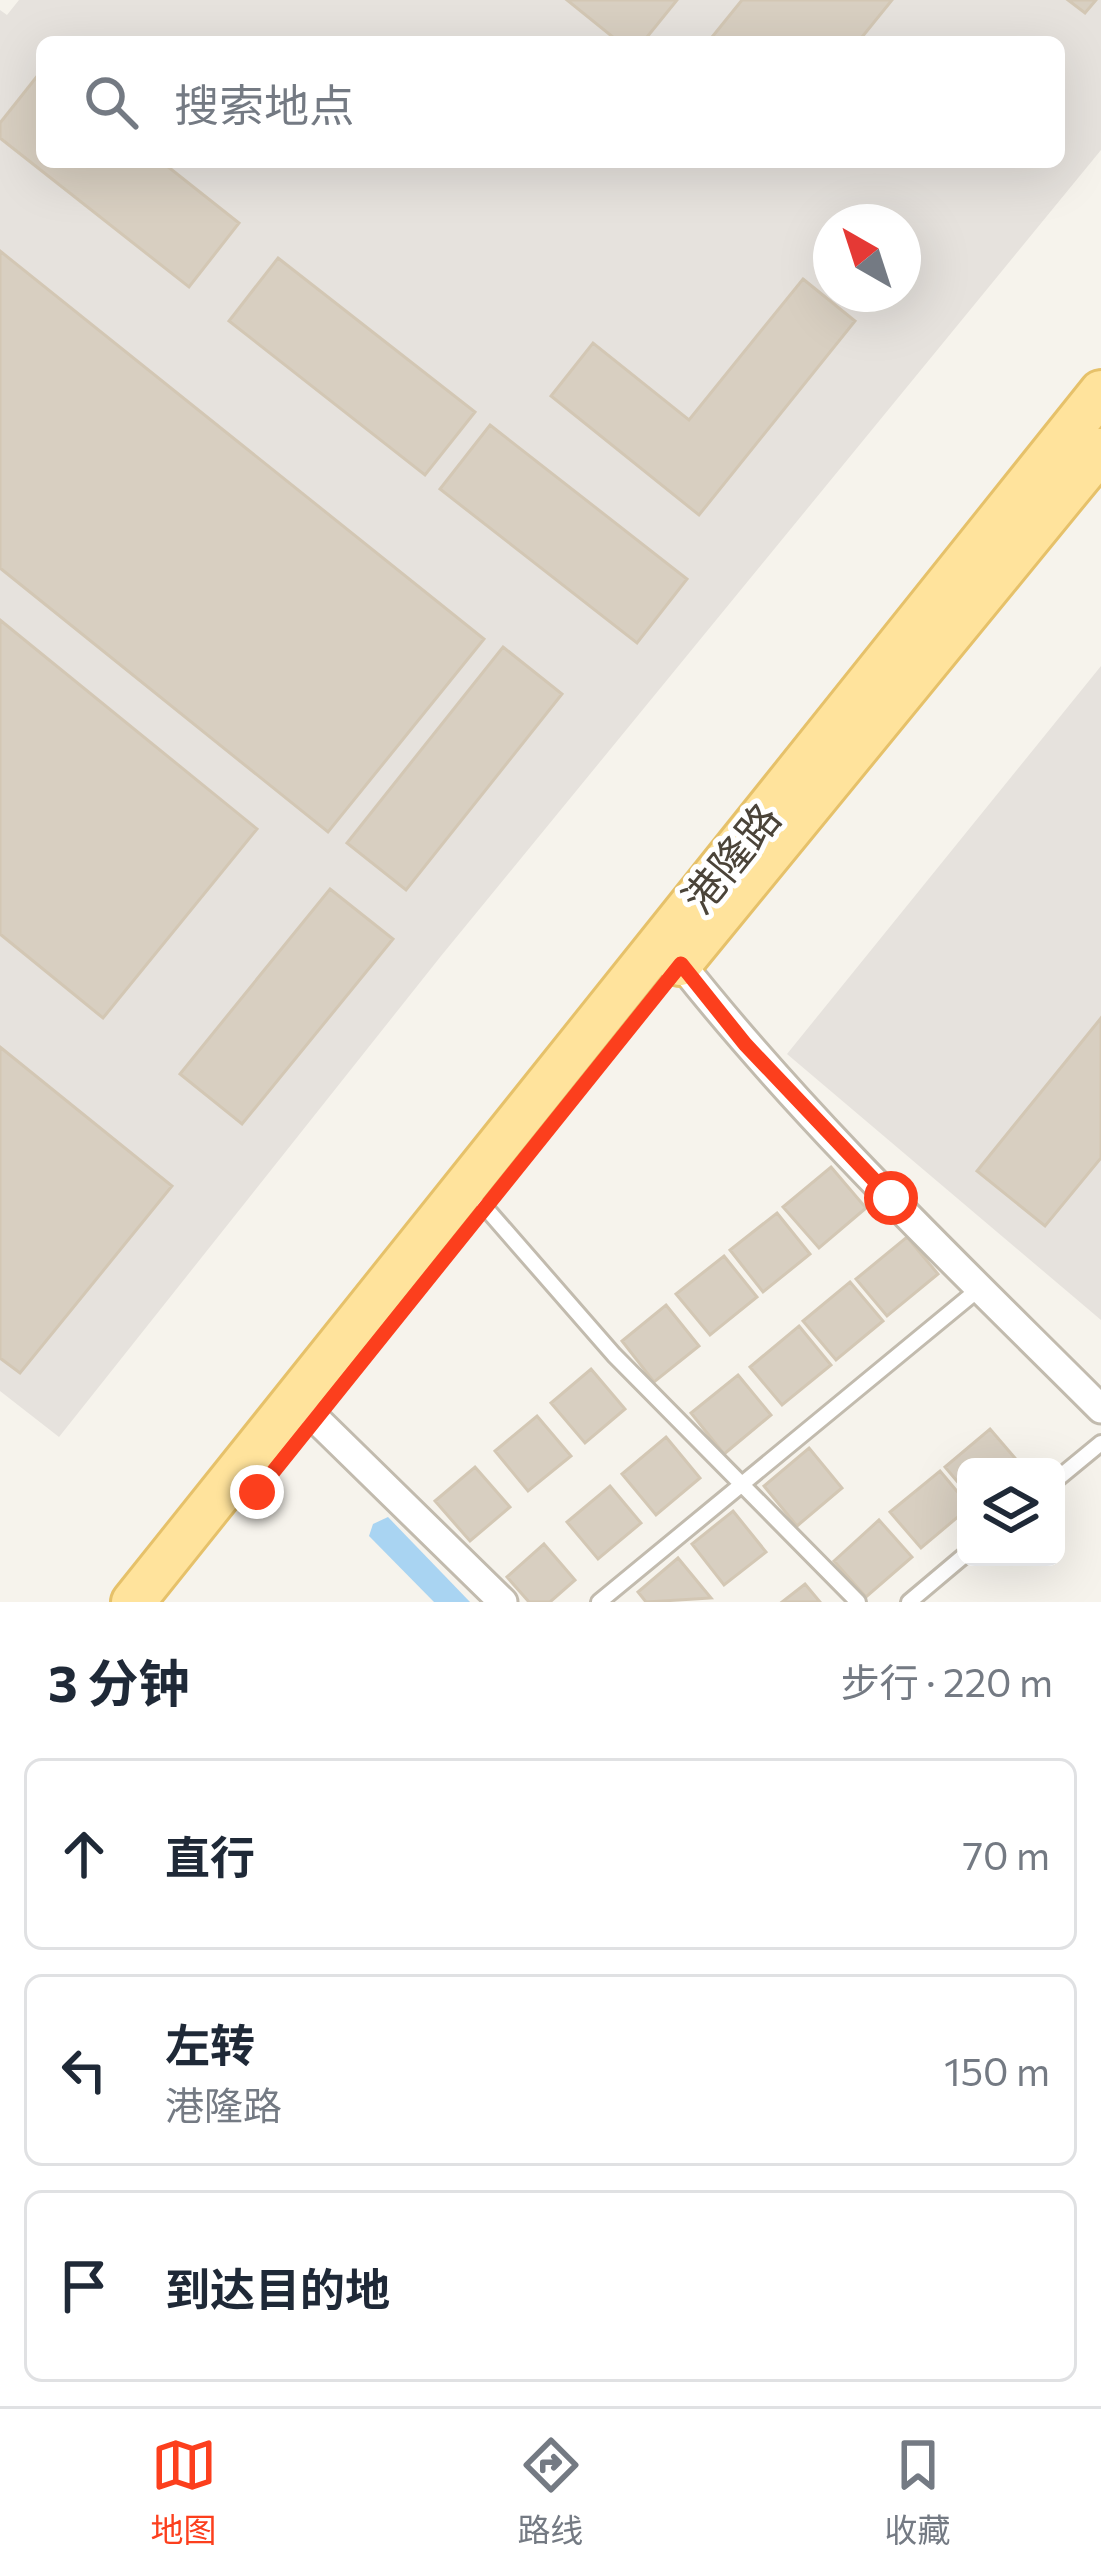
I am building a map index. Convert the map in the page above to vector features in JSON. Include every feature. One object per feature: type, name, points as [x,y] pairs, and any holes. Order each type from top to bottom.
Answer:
[{"type":"main road","name":"港隆路","points":[[133,1602],[1101,392]]},
{"type":"main road","name":"港隆路","points":[[169,1602],[484,1206],[1101,450]]},
{"type":"street","points":[[681,964],[745,1044],[1101,1409]]},
{"type":"street","points":[[316,1419],[503,1602]]},
{"type":"lane","points":[[484,1206],[614,1355],[858,1602]]},
{"type":"lane","points":[[599,1602],[980,1288]]},
{"type":"lane","points":[[1065,1472],[1101,1442]]},
{"type":"lane","points":[[909,1602],[957,1562]]},
{"type":"shaded area","points":[[19,0],[1101,0],[1101,150],[441,956],[59,1437],[0,1391],[0,10],[7,15]]},
{"type":"shaded area","points":[[1101,666],[1101,1320],[787,1054]]},
{"type":"water","points":[[388,1517],[470,1602],[434,1602],[369,1536],[373,1524]]},
{"type":"building","points":[[567,0],[677,0],[648,36],[612,36]]},
{"type":"building","points":[[742,0],[892,0],[863,36],[713,36]]},
{"type":"building","points":[[1068,0],[1096,0],[1085,13]]},
{"type":"building","points":[[36,78],[36,166],[0,138],[0,123]]},
{"type":"building","points":[[38,168],[170,168],[239,223],[189,287]]},
{"type":"building","points":[[0,251],[484,639],[328,832],[0,568]]},
{"type":"building","points":[[278,258],[475,412],[425,475],[229,321]]},
{"type":"building","points":[[803,279],[813,287],[813,312],[844,312],[855,321],[699,515],[551,396],[593,343],[689,420]]},
{"type":"building","points":[[490,425],[687,579],[637,643],[440,489]]},
{"type":"building","points":[[0,620],[257,829],[103,1018],[0,934]]},
{"type":"building","points":[[503,647],[562,694],[406,890],[347,843]]},
{"type":"building","points":[[330,889],[393,939],[242,1124],[180,1074]]},
{"type":"building","points":[[1101,1018],[1101,1158],[1045,1226],[977,1171]]},
{"type":"building","points":[[0,1047],[172,1186],[20,1373],[0,1358]]},
{"type":"building","points":[[831,1167],[866,1208],[819,1248],[783,1207]]},
{"type":"building","points":[[777,1213],[810,1254],[763,1292],[730,1250]]},
{"type":"building","points":[[907,1237],[938,1274],[887,1316],[856,1279]]},
{"type":"building","points":[[724,1256],[757,1297],[710,1335],[676,1294]]},
{"type":"building","points":[[850,1282],[883,1321],[836,1360],[803,1321]]},
{"type":"building","points":[[666,1305],[699,1346],[654,1382],[622,1341]]},
{"type":"building","points":[[799,1326],[831,1365],[782,1405],[750,1367]]},
{"type":"building","points":[[591,1369],[625,1409],[585,1443],[551,1403]]},
{"type":"building","points":[[738,1375],[771,1415],[724,1454],[691,1413]]},
{"type":"building","points":[[537,1416],[571,1456],[528,1491],[495,1451]]},
{"type":"building","points":[[990,1429],[1015,1458],[957,1458],[957,1481],[945,1467]]},
{"type":"building","points":[[666,1437],[700,1478],[656,1515],[622,1474]]},
{"type":"building","points":[[809,1448],[842,1488],[797,1526],[764,1486]]},
{"type":"building","points":[[475,1467],[510,1507],[470,1541],[435,1501]]},
{"type":"building","points":[[940,1471],[957,1491],[957,1518],[921,1548],[890,1512]]},
{"type":"building","points":[[610,1486],[641,1523],[598,1559],[567,1522]]},
{"type":"building","points":[[733,1511],[766,1552],[724,1585],[692,1544]]},
{"type":"building","points":[[879,1520],[912,1557],[866,1597],[834,1561]]},
{"type":"building","points":[[544,1544],[575,1580],[550,1602],[529,1602],[507,1577]]},
{"type":"building","points":[[678,1558],[711,1598],[646,1602],[638,1592]]},
{"type":"building","points":[[805,1584],[820,1602],[782,1602]]},
{"type":"route","points":[[257,1492],[681,964],[745,1044],[891,1198]]}]
